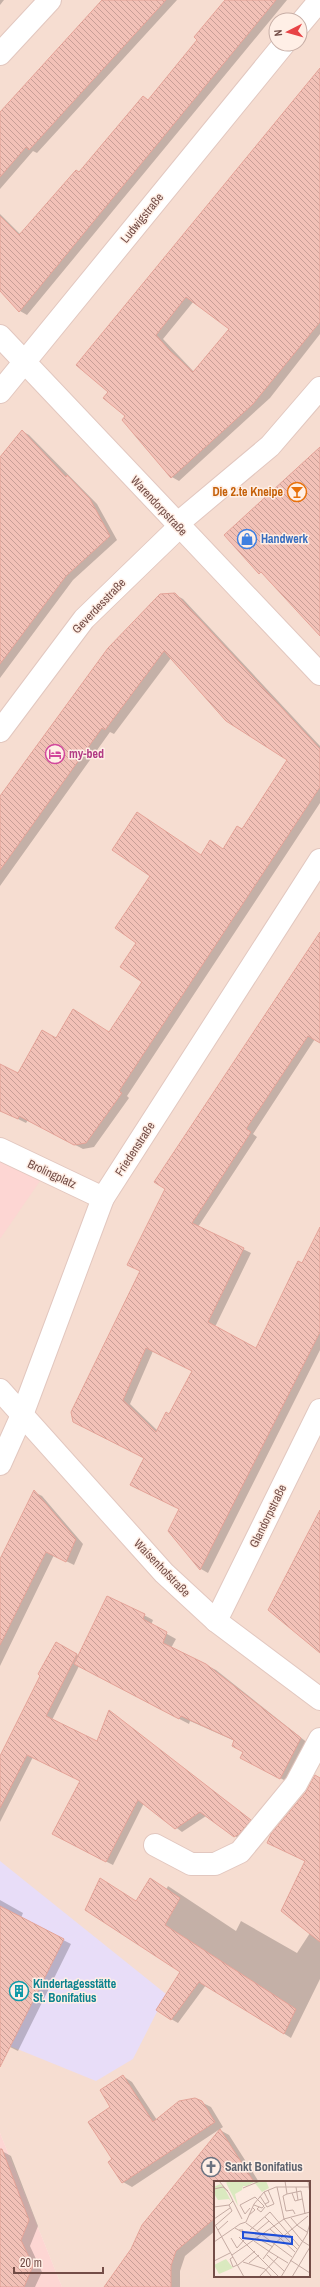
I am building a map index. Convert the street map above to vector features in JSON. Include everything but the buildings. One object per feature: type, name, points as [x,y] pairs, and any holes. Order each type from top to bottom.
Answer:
[{"type":"street","points":[[0,54],[50,0]]},
{"type":"street","points":[[308,14],[320,0]]},
{"type":"street","name":"Ludwigstraße","points":[[0,392],[277,52]]},
{"type":"street","name":"Warendorpstraße","points":[[0,336],[320,674]]},
{"type":"street","name":"Geverdesstraße","points":[[0,732],[84,619],[178,525],[270,446],[320,388]]},
{"type":"street","name":"Friedenstraße","points":[[0,1464],[22,1415],[103,1198],[320,860]]},
{"type":"street","name":"Brolingplatz","points":[[0,1149],[103,1198]]},
{"type":"street","name":"Waisenhofstraße","points":[[0,1390],[164,1573],[216,1621],[320,1699]]},
{"type":"street","name":"Glandorpstraße","points":[[216,1621],[320,1410]]},
{"type":"street","points":[[156,1845],[191,1864],[215,1864],[240,1852],[296,1784],[320,1739]]},
{"type":"shaded area","points":[[0,0],[320,0],[320,2287],[62,2287],[0,2133]]},
{"type":"shaded area","points":[[0,1161],[40,1181],[0,1239]]},
{"type":"shaded area","points":[[0,1861],[166,1994],[133,2059],[96,2081],[0,2042]]},
{"type":"shaded area","points":[[0,2133],[62,2287],[0,2287]]},
{"type":"place","name":"Die 2.te Kneipe","points":[[297,492]]},
{"type":"place","name":"Handwerk","points":[[247,539]]},
{"type":"place","name":"my-bed","points":[[55,754]]},
{"type":"place","name":"Kindertagesstätte St. Bonifatius","points":[[19,1991]]},
{"type":"place","name":"Sankt Bonifatius","points":[[211,2167]]}]
